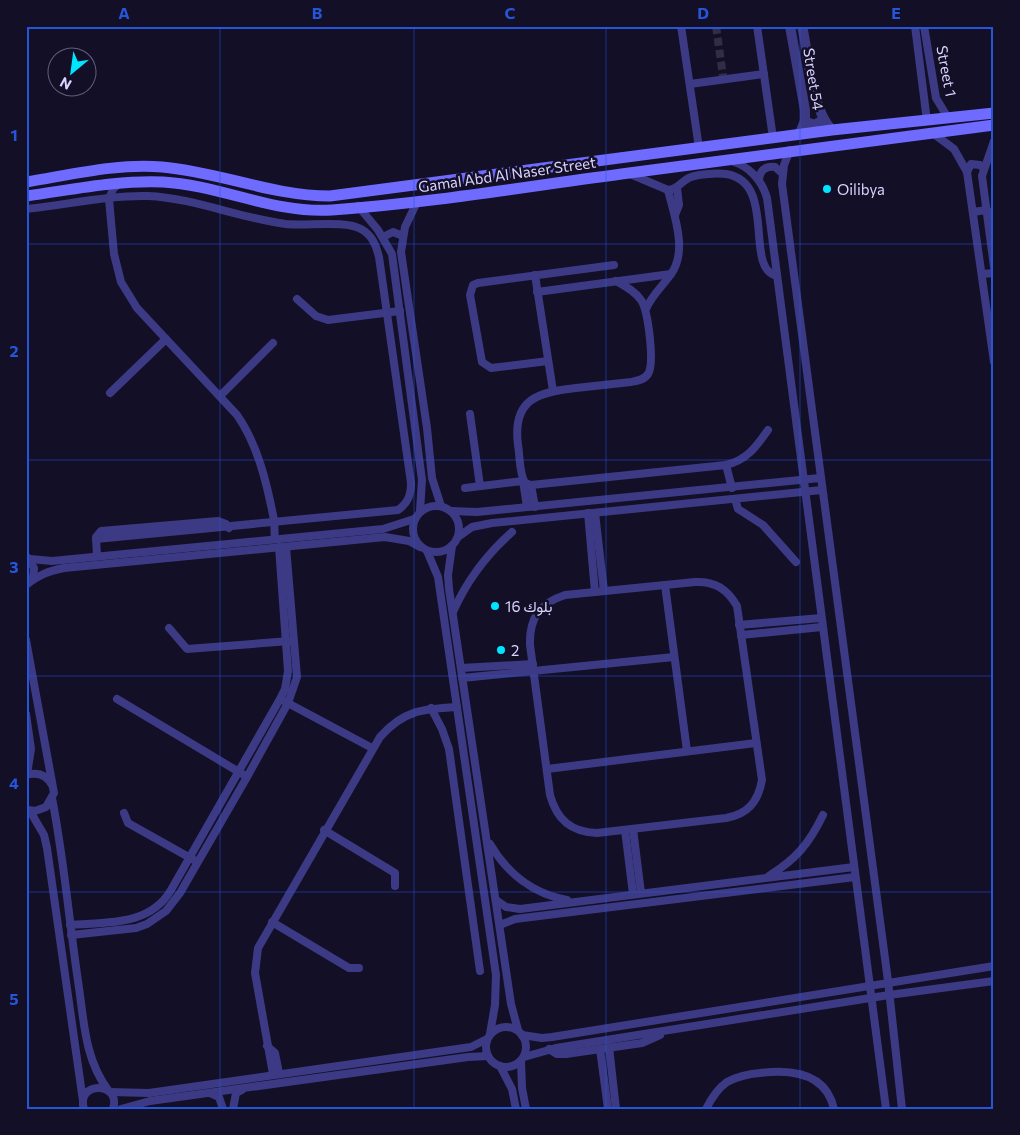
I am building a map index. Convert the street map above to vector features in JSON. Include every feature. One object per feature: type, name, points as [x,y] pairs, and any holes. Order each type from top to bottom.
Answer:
[{"type":"main road","name":"Gamal Abd Al Naser Street","points":[[26,182],[128,167],[162,166],[282,193],[330,196],[832,130],[994,113]]},
{"type":"main road","name":"Gamal Abd Al Naser Street","points":[[26,196],[94,186],[164,182],[205,188],[279,207],[305,210],[332,210],[358,206],[417,202],[790,150],[934,134],[994,125]]},
{"type":"main road","points":[[549,167],[548,174],[554,183]]},
{"type":"main road","points":[[524,171],[529,180],[526,187]]},
{"type":"street","points":[[681,26],[699,148]]},
{"type":"street","points":[[758,26],[773,138]]},
{"type":"street","name":"Street 54","points":[[790,26],[805,121],[799,135]]},
{"type":"street","name":"Street 54","points":[[802,26],[817,105],[823,120],[832,130]]},
{"type":"street","name":"Street 1","points":[[915,26],[928,121]]},
{"type":"street","name":"Street 1","points":[[924,26],[936,98],[948,118]]},
{"type":"street","points":[[690,84],[723,78],[764,74]]},
{"type":"street","points":[[805,121],[814,125],[823,120]]},
{"type":"street","points":[[934,134],[954,149],[967,172],[994,362]]},
{"type":"street","points":[[994,141],[983,168],[986,210],[994,266]]},
{"type":"street","points":[[790,150],[782,173],[820,478],[888,981],[902,1109]]},
{"type":"street","points":[[727,160],[745,166],[759,180],[767,198],[802,480],[885,1108]]},
{"type":"street","points":[[967,172],[971,164],[976,163],[983,168]]},
{"type":"street","points":[[759,180],[765,168],[774,167],[782,173]]},
{"type":"street","points":[[628,173],[668,190],[677,188],[692,177],[723,174],[741,181],[751,194],[756,207],[763,265],[769,274],[777,276]]},
{"type":"street","points":[[119,184],[112,189],[109,199],[114,254],[121,282],[137,308],[220,396],[248,431],[256,449],[274,523],[280,527],[279,539]]},
{"type":"street","points":[[94,186],[104,192],[109,199]]},
{"type":"street","points":[[675,215],[679,205],[677,188]]},
{"type":"street","points":[[646,309],[657,289],[671,274],[678,257],[675,215],[668,190]]},
{"type":"street","points":[[26,209],[109,199],[145,196],[165,197],[252,218],[286,224],[318,226],[341,224],[357,227],[371,236],[376,246],[411,482],[409,498],[398,510],[229,528],[96,539],[97,556]]},
{"type":"street","points":[[417,202],[408,218],[403,236],[402,252],[427,428],[432,478],[441,506]]},
{"type":"street","points":[[358,206],[383,237],[392,254],[422,480],[420,511]]},
{"type":"street","points":[[973,212],[986,210],[994,214]]},
{"type":"street","points":[[383,237],[393,232],[403,236]]},
{"type":"street","points":[[548,361],[491,368],[479,358],[470,295],[473,285],[614,265]]},
{"type":"street","points":[[575,270],[578,287]]},
{"type":"street","points":[[982,274],[994,273]]},
{"type":"street","points":[[537,292],[671,274]]},
{"type":"street","points":[[535,275],[553,391]]},
{"type":"street","points":[[531,507],[523,481],[517,433],[518,418],[525,404],[538,395],[553,391],[641,380],[648,373],[651,364],[646,309],[634,292],[616,281]]},
{"type":"street","points":[[297,299],[324,320],[400,311]]},
{"type":"street","points":[[110,393],[166,339]]},
{"type":"street","points":[[220,396],[274,343]]},
{"type":"street","points":[[470,414],[480,486]]},
{"type":"street","points":[[465,488],[523,481],[531,485],[726,465],[738,462],[749,454],[768,430]]},
{"type":"street","points":[[726,465],[732,488]]},
{"type":"street","points":[[516,1109],[512,1089],[500,1066],[488,1056],[486,1048],[495,1005],[496,975],[438,577],[423,549],[412,534],[414,519],[420,511],[430,506],[441,506],[451,511],[466,513],[820,478]]},
{"type":"street","points":[[531,485],[531,507]]},
{"type":"street","points":[[758,485],[759,496]]},
{"type":"street","points":[[526,1109],[522,1088],[522,1059],[526,1050],[512,1004],[453,614],[448,575],[452,546],[458,537],[478,525],[822,490]]},
{"type":"street","points":[[735,499],[738,508],[763,525],[796,562]]},
{"type":"street","points":[[451,511],[459,524],[458,537]]},
{"type":"street","points":[[592,513],[599,592]]},
{"type":"street","points":[[28,558],[52,561],[383,529],[414,519]]},
{"type":"street","points":[[453,614],[461,595],[483,561],[512,532]]},
{"type":"street","points":[[26,585],[33,578],[64,568],[282,547],[384,538],[409,541],[423,549],[440,552],[452,546]]},
{"type":"street","points":[[71,935],[124,931],[147,924],[166,911],[177,898],[288,703],[297,677],[282,547]]},
{"type":"street","points":[[70,925],[123,921],[144,916],[161,904],[240,772],[280,699],[288,678],[282,547]]},
{"type":"street","points":[[28,558],[34,568],[33,578]]},
{"type":"street","points":[[706,582],[719,586],[730,594],[737,606],[762,780],[759,794],[751,807],[738,816],[590,833],[571,828],[561,819],[554,808],[533,668],[530,631],[533,618],[541,607],[552,599],[665,585],[706,582]]},
{"type":"street","points":[[665,585],[687,752]]},
{"type":"street","points":[[739,625],[821,618]]},
{"type":"street","points":[[741,635],[822,627]]},
{"type":"street","points":[[169,628],[187,649],[294,641]]},
{"type":"street","points":[[26,640],[53,786],[52,798],[60,836],[71,935],[89,1053],[96,1072],[114,1100],[113,1109]]},
{"type":"street","points":[[462,678],[533,668],[674,657]]},
{"type":"street","points":[[461,668],[533,668]]},
{"type":"street","points":[[117,698],[247,777]]},
{"type":"street","points":[[280,699],[372,748]]},
{"type":"street","points":[[276,1074],[275,1053],[268,1046],[255,973],[258,948],[372,748],[391,724],[405,715],[431,708],[457,707]]},
{"type":"street","points":[[431,708],[442,729],[449,749],[480,971]]},
{"type":"street","points":[[26,714],[31,749],[27,774],[42,775],[53,786]]},
{"type":"street","points":[[547,769],[756,743]]},
{"type":"street","points":[[465,762],[475,761]]},
{"type":"street","points":[[52,798],[46,808],[28,810],[44,835],[47,848],[83,1106]]},
{"type":"street","points":[[124,813],[128,822],[198,862]]},
{"type":"street","points":[[768,878],[801,853],[823,816]]},
{"type":"street","points":[[324,830],[394,873],[395,886]]},
{"type":"street","points":[[629,830],[637,893]]},
{"type":"street","points":[[488,840],[509,870],[523,882],[556,898],[574,901]]},
{"type":"street","points":[[496,900],[506,907],[520,909],[854,867]]},
{"type":"street","points":[[818,871],[820,882]]},
{"type":"street","points":[[500,925],[515,919],[855,877]]},
{"type":"street","points":[[123,921],[124,931]]},
{"type":"street","points":[[272,922],[349,968],[359,968]]},
{"type":"street","points":[[83,1106],[89,1090],[95,1087],[109,1091],[149,1093],[471,1047],[503,1027],[542,1038],[552,1037],[888,981],[994,966]]},
{"type":"street","points":[[500,1066],[515,1065],[522,1059],[549,1049],[889,995],[994,981]]},
{"type":"street","points":[[825,992],[829,1005]]},
{"type":"street","points":[[549,1049],[561,1054],[600,1049],[650,1041],[664,1032]]},
{"type":"street","points":[[609,1047],[616,1109]]},
{"type":"street","points":[[600,1049],[608,1109]]},
{"type":"street","points":[[120,1109],[136,1103],[210,1092],[488,1056]]},
{"type":"street","points":[[706,1109],[713,1095],[726,1083],[743,1075],[791,1071],[807,1075],[820,1084],[831,1096],[834,1109]]},
{"type":"street","points":[[233,1109],[236,1093],[244,1088]]},
{"type":"street","points":[[210,1092],[219,1097],[224,1109]]},
{"type":"tunnel","points":[[716,26],[723,76]]},
{"type":"place","name":"Oilibya","points":[[827,189]]},
{"type":"place","name":"بلوك 16","points":[[495,606]]},
{"type":"place","name":"2","points":[[501,650]]}]
